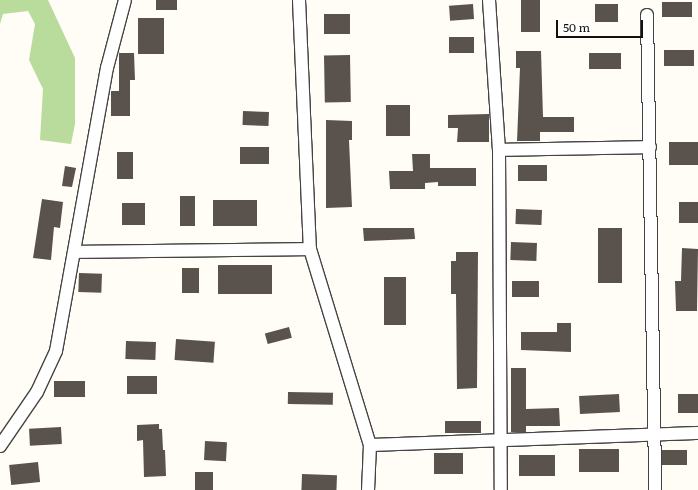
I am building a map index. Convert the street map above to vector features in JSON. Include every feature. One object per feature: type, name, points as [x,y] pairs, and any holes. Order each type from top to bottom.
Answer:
[{"type":"street","points":[[0,446],[37,392],[56,351],[107,68],[125,0]]},
{"type":"street","points":[[299,0],[310,249],[370,445],[368,490]]},
{"type":"street","points":[[489,0],[499,150],[502,442],[501,490]]},
{"type":"street","points":[[647,15],[655,490]]},
{"type":"street","points":[[499,150],[650,147]]},
{"type":"street","points":[[75,252],[310,249]]},
{"type":"street","points":[[370,445],[502,442],[655,433],[698,433]]},
{"type":"green space","points":[[0,0],[48,0],[75,58],[75,124],[71,144],[40,140],[43,89],[29,60],[35,24],[28,11],[3,14],[0,24]]},
{"type":"building","points":[[156,0],[177,0],[177,10],[156,10]]},
{"type":"building","points":[[521,0],[540,0],[540,32],[521,32]]},
{"type":"building","points":[[662,2],[692,2],[692,17],[662,17]]},
{"type":"building","points":[[473,4],[474,19],[450,21],[449,6]]},
{"type":"building","points":[[595,4],[618,4],[618,22],[595,22]]},
{"type":"building","points":[[324,14],[350,14],[350,34],[324,34]]},
{"type":"building","points":[[138,18],[164,18],[164,54],[138,54]]},
{"type":"building","points":[[449,37],[474,37],[474,53],[449,53]]},
{"type":"building","points":[[664,50],[694,50],[694,66],[664,66]]},
{"type":"building","points":[[516,51],[541,51],[543,117],[574,117],[574,132],[540,132],[540,141],[517,141],[520,68],[516,68]]},
{"type":"building","points":[[119,53],[134,53],[135,80],[130,80],[130,116],[111,116],[111,91],[119,91]]},
{"type":"building","points":[[589,53],[621,53],[621,69],[589,69]]},
{"type":"building","points":[[324,55],[350,55],[351,102],[325,102]]},
{"type":"building","points":[[386,105],[410,105],[410,136],[386,136]]},
{"type":"building","points":[[243,111],[269,112],[268,126],[243,125]]},
{"type":"building","points":[[489,114],[489,142],[457,142],[458,128],[448,128],[448,115]]},
{"type":"building","points":[[326,120],[352,121],[352,140],[349,140],[352,207],[326,208]]},
{"type":"building","points":[[669,142],[698,142],[698,165],[669,165]]},
{"type":"building","points":[[240,147],[269,147],[269,164],[240,164]]},
{"type":"building","points":[[117,152],[133,152],[133,179],[117,179]]},
{"type":"building","points":[[412,154],[430,154],[430,168],[476,168],[476,186],[438,186],[438,182],[425,183],[425,189],[390,189],[389,171],[413,171]]},
{"type":"building","points":[[518,165],[547,165],[547,181],[518,181]]},
{"type":"building","points":[[65,166],[76,168],[72,187],[62,186]]},
{"type":"building","points":[[180,196],[195,196],[195,226],[180,226]]},
{"type":"building","points":[[42,199],[63,202],[60,228],[54,227],[51,260],[33,258]]},
{"type":"building","points":[[213,200],[257,200],[257,226],[213,226]]},
{"type":"building","points":[[679,202],[698,202],[698,223],[679,223]]},
{"type":"building","points":[[122,203],[145,203],[145,225],[122,225]]},
{"type":"building","points":[[516,209],[542,210],[541,225],[515,224]]},
{"type":"building","points":[[363,228],[414,228],[415,239],[364,241]]},
{"type":"building","points":[[598,228],[622,228],[622,283],[598,283]]},
{"type":"building","points":[[511,242],[537,243],[536,261],[510,260]]},
{"type":"building","points":[[682,248],[698,249],[697,311],[676,311],[675,281],[681,281]]},
{"type":"building","points":[[456,252],[478,252],[477,388],[457,389],[456,294],[451,294],[451,261],[456,261]]},
{"type":"building","points":[[218,265],[272,265],[272,294],[218,294]]},
{"type":"building","points":[[182,268],[199,268],[199,293],[182,293]]},
{"type":"building","points":[[79,273],[102,274],[101,293],[78,292]]},
{"type":"building","points":[[384,277],[406,277],[406,325],[384,325]]},
{"type":"building","points":[[512,281],[539,281],[539,297],[512,297]]},
{"type":"building","points":[[557,323],[571,323],[571,352],[521,350],[521,332],[557,332]]},
{"type":"building","points":[[289,327],[292,338],[268,344],[265,333]]},
{"type":"building","points":[[176,339],[215,342],[213,363],[175,360]]},
{"type":"building","points":[[126,341],[156,342],[155,360],[125,359]]},
{"type":"building","points":[[511,368],[526,368],[526,409],[559,408],[560,426],[526,426],[526,432],[511,432]]},
{"type":"building","points":[[127,376],[157,376],[157,394],[127,394]]},
{"type":"building","points":[[54,381],[85,381],[85,397],[54,397]]},
{"type":"building","points":[[288,392],[333,393],[333,405],[288,404]]},
{"type":"building","points":[[619,394],[620,412],[580,414],[579,396]]},
{"type":"building","points":[[678,394],[698,394],[698,413],[678,413]]},
{"type":"building","points":[[445,421],[481,421],[481,433],[445,433]]},
{"type":"building","points":[[159,424],[159,429],[162,429],[163,450],[165,450],[166,476],[144,477],[143,440],[137,441],[137,425]]},
{"type":"building","points":[[61,427],[62,444],[30,446],[29,429]]},
{"type":"building","points":[[205,441],[227,442],[226,461],[204,460]]},
{"type":"building","points":[[579,449],[619,449],[619,472],[579,472]]},
{"type":"building","points":[[662,450],[687,450],[687,465],[662,465]]},
{"type":"building","points":[[434,453],[463,453],[463,474],[434,474]]},
{"type":"building","points":[[519,455],[555,455],[555,476],[519,476]]},
{"type":"building","points":[[38,462],[40,482],[11,485],[9,465]]},
{"type":"building","points":[[195,472],[213,472],[213,490],[195,490]]},
{"type":"building","points":[[302,474],[337,475],[336,490],[301,490]]}]
